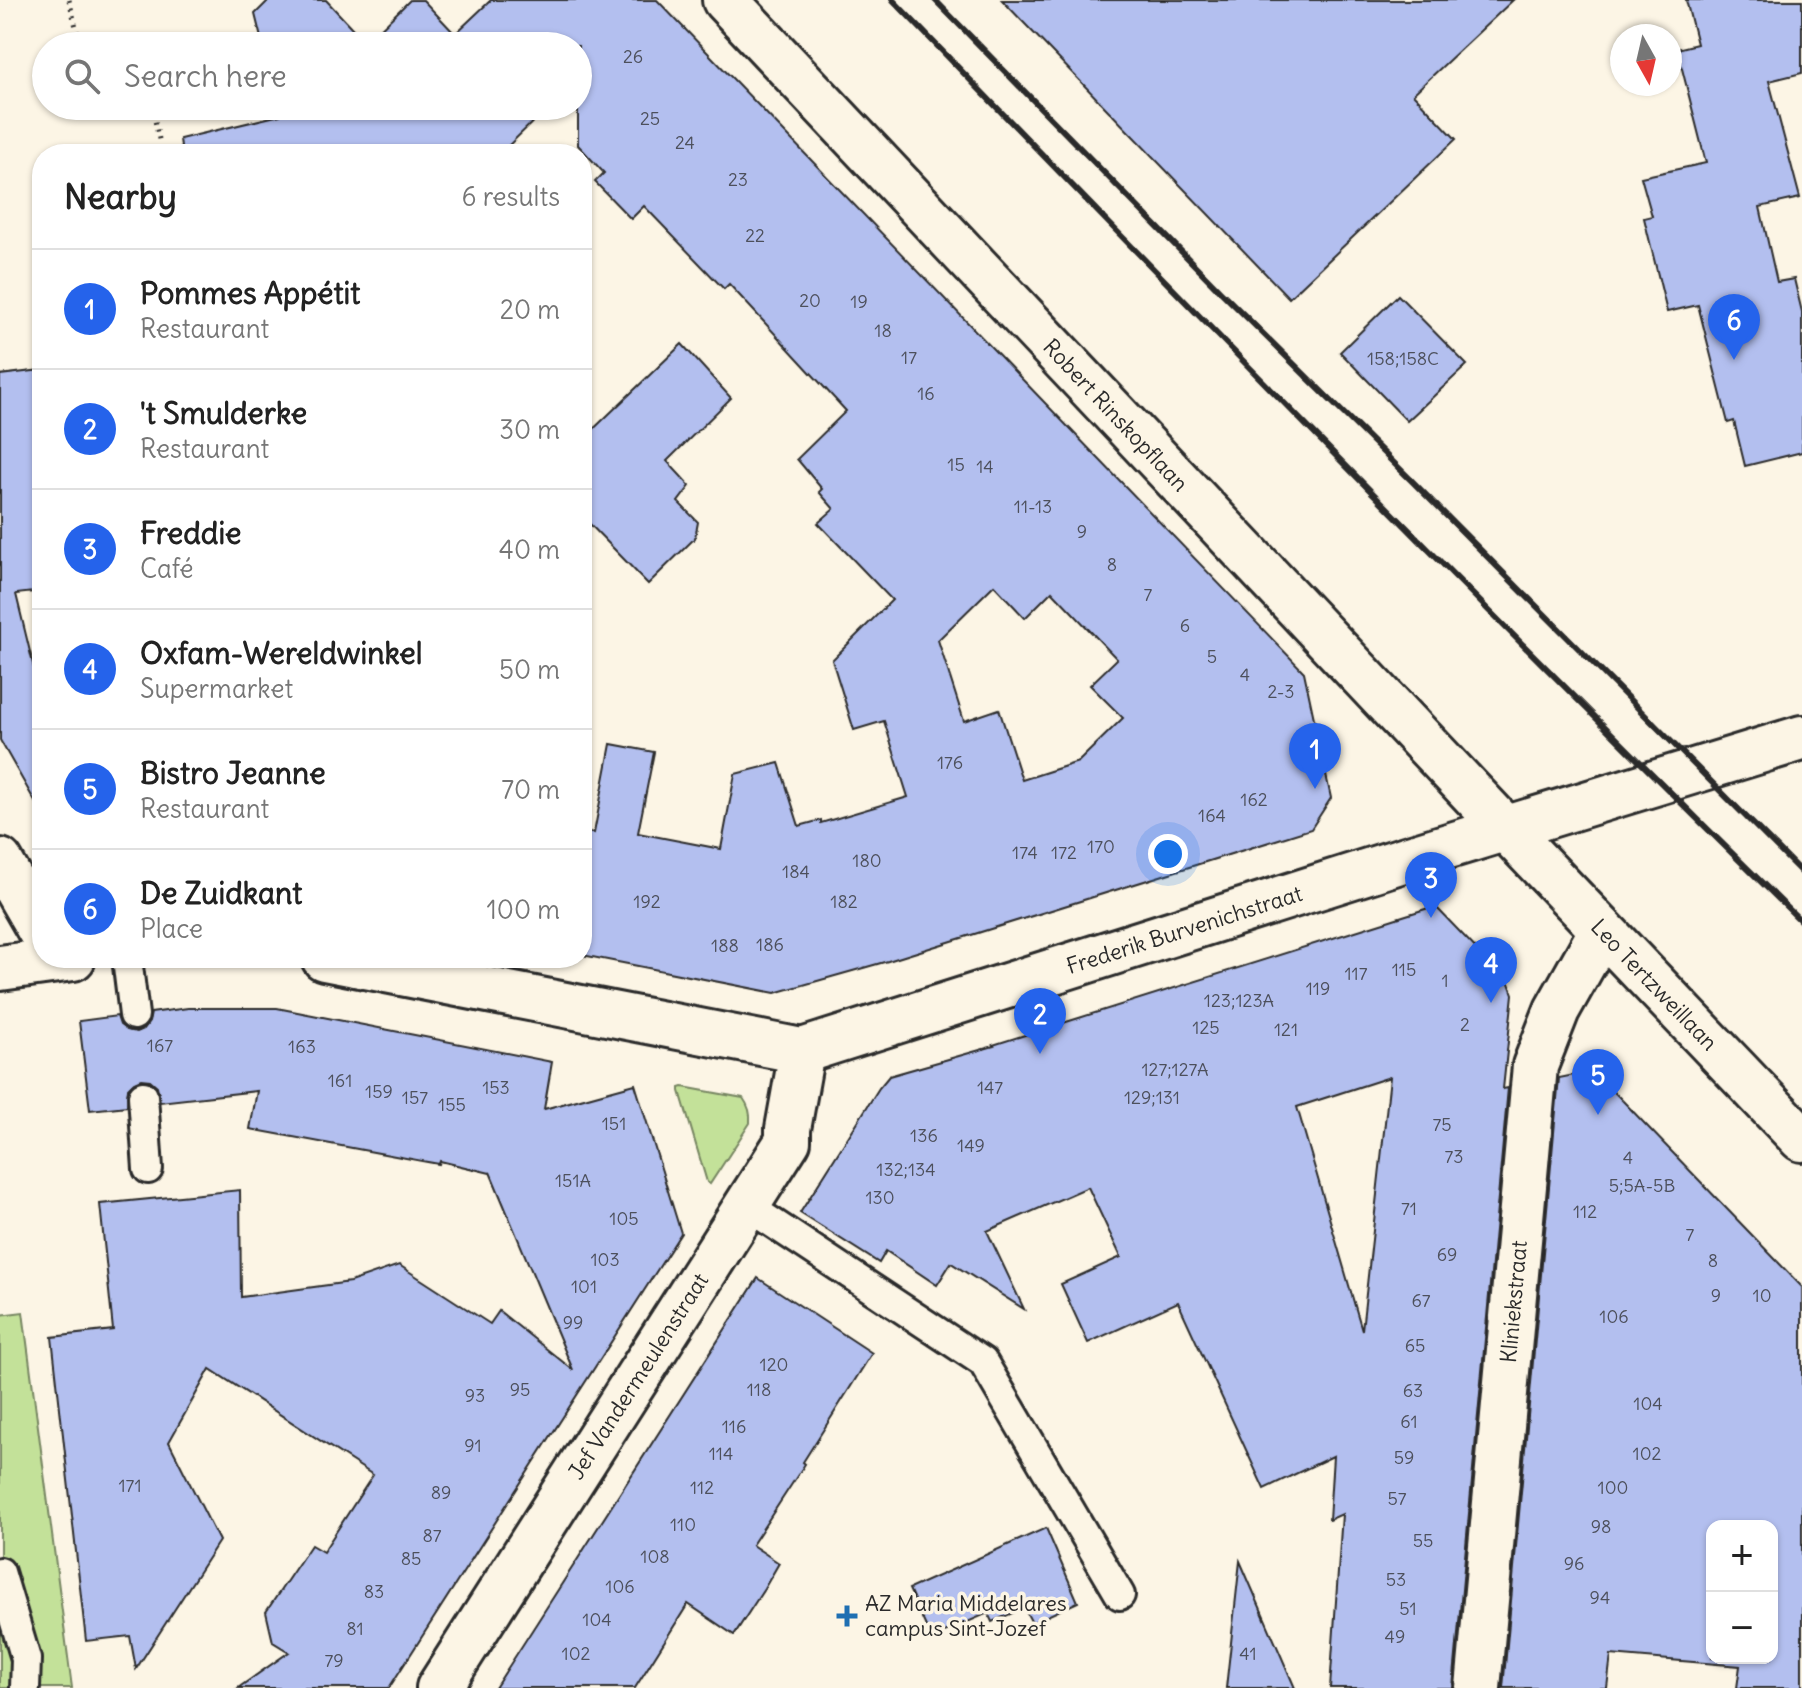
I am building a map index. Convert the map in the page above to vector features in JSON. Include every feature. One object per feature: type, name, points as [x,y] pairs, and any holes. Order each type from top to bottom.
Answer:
[{"type":"street","name":"Robert Rinskopflaan","points":[[725,0],[1506,829]]},
{"type":"street","name":"Frederik Burvenichstraat","points":[[375,968],[802,1051],[1562,810],[1802,738]]},
{"type":"street","name":"Leo Tertzweillaan","points":[[1506,829],[1802,1139]]},
{"type":"street","points":[[0,861],[32,913]]},
{"type":"street","name":"Kliniekstraat","points":[[1478,1688],[1535,1066],[1557,1010],[1602,930]]},
{"type":"street","points":[[0,968],[32,960]]},
{"type":"street","name":"Jef Vandermeulenstraat","points":[[439,1688],[788,1141],[802,1051]]},
{"type":"lane","points":[[128,968],[134,1015]]},
{"type":"lane","points":[[143,1096],[148,1169]]},
{"type":"lane","points":[[747,1206],[983,1362],[1120,1595]]},
{"type":"lane","points":[[0,1572],[26,1659],[25,1688]]},
{"type":"path","points":[[69,0],[77,32]]},
{"type":"path","points":[[155,120],[160,144]]},
{"type":"green space","points":[[683,1087],[743,1098],[749,1110],[750,1123],[710,1184],[680,1091]]},
{"type":"green space","points":[[23,1312],[72,1688],[0,1688],[0,1315]]},
{"type":"building","points":[[269,0],[326,0],[356,32],[260,32],[255,14]]},
{"type":"building","points":[[410,0],[423,0],[453,32],[377,32]]},
{"type":"building","points":[[491,0],[657,0],[1304,672],[1331,798],[1311,829],[888,961],[775,993],[592,957],[592,833],[611,744],[654,752],[638,833],[721,849],[735,774],[779,763],[799,826],[821,820],[821,823],[908,797],[884,721],[854,730],[832,660],[892,600],[818,523],[834,509],[797,459],[846,411],[729,284],[724,289],[644,206],[631,219],[595,182],[604,173],[592,160],[592,144],[578,144],[578,120],[592,120],[592,32],[457,32]],"holes":[[[994,585],[1025,618],[1052,591],[1117,659],[1090,685],[1123,718],[1078,762],[1022,780],[999,709],[964,721],[938,640]]]},
{"type":"building","points":[[1002,0],[1513,0],[1413,94],[1456,139],[1289,298]]},
{"type":"building","points":[[1686,0],[1802,0],[1802,73],[1769,81],[1800,198],[1760,207],[1777,282],[1794,279],[1802,312],[1802,452],[1745,466],[1734,421],[1728,423],[1698,305],[1667,312],[1644,218],[1652,216],[1641,177],[1706,163],[1682,69],[1682,48],[1697,44]]},
{"type":"building","points":[[259,120],[535,120],[510,144],[181,144],[180,139]]},
{"type":"building","points":[[1398,295],[1467,365],[1407,421],[1340,352]]},
{"type":"building","points":[[682,344],[731,398],[667,461],[690,486],[678,502],[698,522],[695,538],[648,584],[592,526],[592,430]]},
{"type":"building","points":[[32,371],[32,592],[16,594],[32,660],[32,796],[0,740],[0,375]]},
{"type":"building","points":[[1435,906],[1509,983],[1513,994],[1503,1089],[1508,1088],[1453,1688],[1330,1688],[1342,1514],[1329,1520],[1333,1456],[1264,1489],[1178,1302],[1088,1343],[1061,1284],[1121,1257],[1088,1187],[987,1231],[1024,1309],[951,1263],[937,1285],[886,1251],[879,1263],[800,1213],[889,1076]],"holes":[[[1390,1077],[1362,1330],[1297,1107]]]},
{"type":"building","points":[[188,1008],[277,1008],[552,1062],[544,1109],[635,1084],[681,1233],[389,1688],[238,1688],[289,1652],[273,1642],[266,1612],[311,1545],[323,1552],[373,1475],[210,1369],[169,1442],[219,1541],[136,1669],[130,1636],[86,1641],[52,1337],[113,1330],[100,1204],[240,1190],[241,1297],[350,1282],[399,1265],[490,1324],[499,1311],[573,1370],[490,1172],[250,1129],[257,1091],[160,1102],[157,1086],[150,1080],[141,1079],[128,1088],[127,1106],[90,1110],[79,1021],[117,1016],[120,1025],[137,1032],[144,1029],[151,1013]]},
{"type":"building","points":[[1594,1071],[1802,1287],[1802,1688],[1737,1688],[1740,1666],[1717,1664],[1778,1664],[1778,1520],[1706,1520],[1706,1663],[1611,1655],[1607,1688],[1503,1688],[1559,1078]]},
{"type":"building","points":[[758,1278],[872,1353],[752,1545],[779,1563],[764,1589],[734,1635],[688,1604],[635,1688],[495,1688]]},
{"type":"building","points":[[1046,1528],[1078,1602],[1032,1623],[1024,1608],[992,1622],[988,1613],[931,1638],[909,1589]]},
{"type":"building","points":[[1240,1561],[1295,1688],[1226,1688]]},
{"type":"railway","points":[[893,0],[1344,464],[1802,922]]},
{"type":"railway","points":[[935,0],[1220,291],[1802,873]]},
{"type":"place","name":"De Zuidkant","points":[[1734,360]]},
{"type":"place","name":"Pommes Appétit","points":[[1315,789]]},
{"type":"place","name":"Freddie","points":[[1431,918]]},
{"type":"place","name":"Oxfam-Wereldwinkel","points":[[1491,1003]]},
{"type":"place","name":"'t Smulderke","points":[[1040,1054]]},
{"type":"place","name":"Bistro Jeanne","points":[[1598,1115]]},
{"type":"place","name":"AZ Maria Middelares campus Sint-Jozef","points":[[847,1616]]}]
